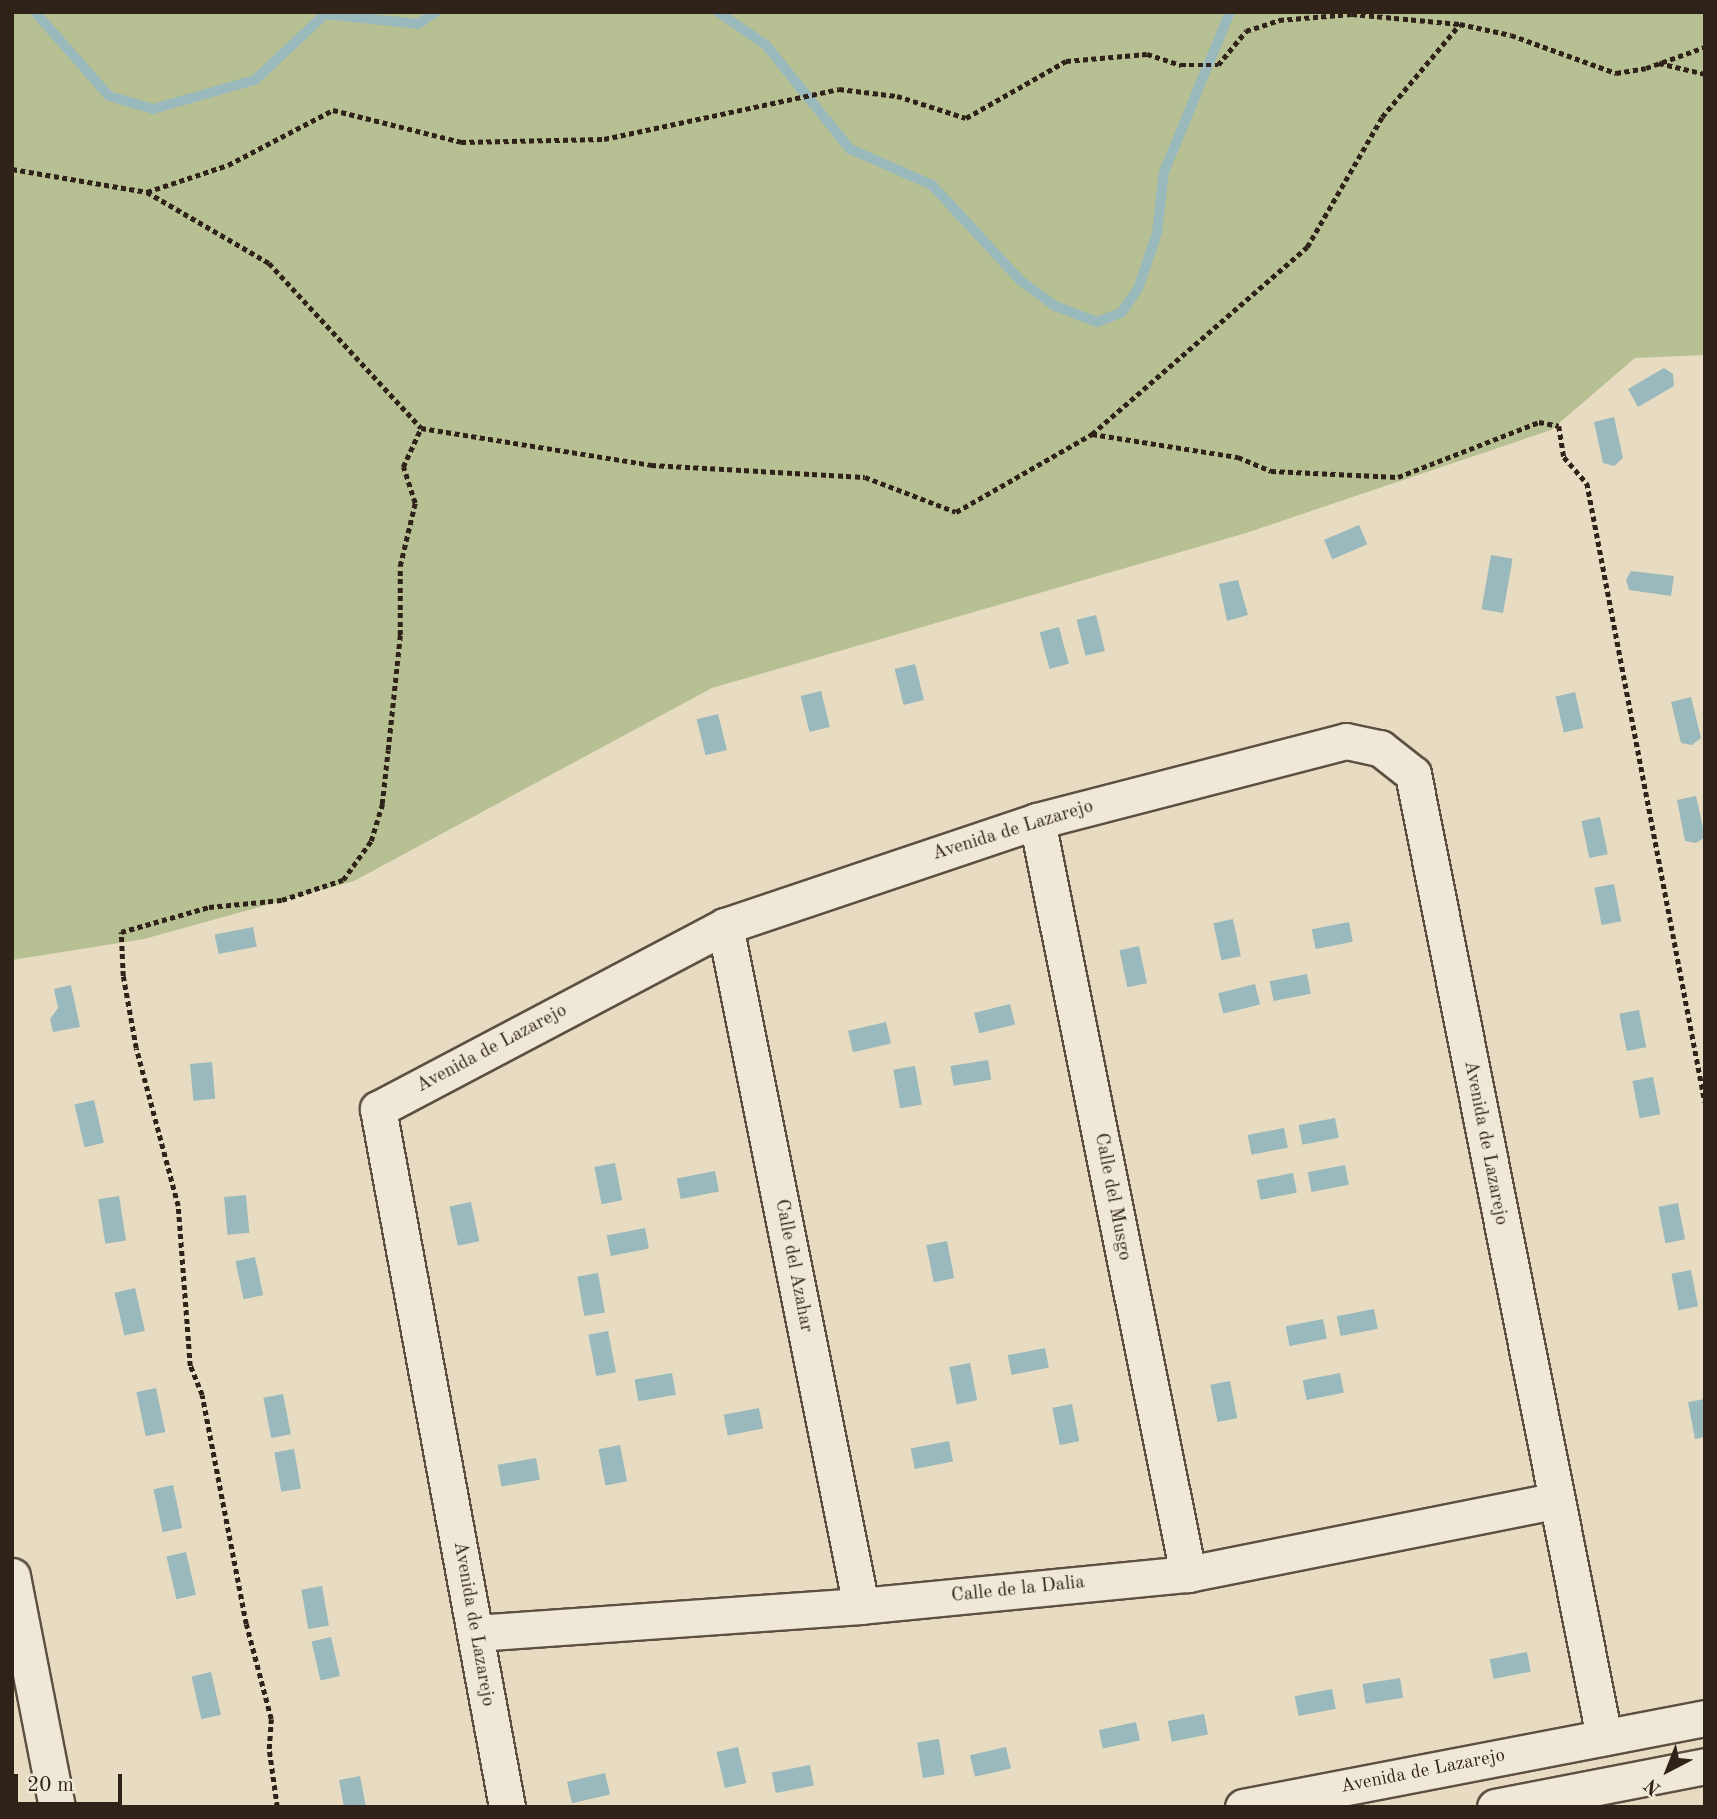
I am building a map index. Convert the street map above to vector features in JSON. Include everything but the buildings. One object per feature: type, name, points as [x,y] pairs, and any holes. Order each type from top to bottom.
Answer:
[{"type":"street","name":"Avenida de Lazarejo","points":[[507,1807],[379,1109],[725,926],[1037,821],[1346,741],[1380,748],[1413,774],[1554,1501],[1604,1737]]},
{"type":"street","name":"Calle del Musgo","points":[[1037,821],[1188,1574]]},
{"type":"street","name":"Calle del Azahar","points":[[725,926],[861,1606]]},
{"type":"street","name":"Calle de la Dalia","points":[[475,1633],[861,1606],[1188,1574],[1554,1501]]},
{"type":"street","points":[[12,1576],[24,1716],[57,1807]]},
{"type":"street","name":"Avenida de Lazarejo","points":[[1243,1807],[1705,1718]]},
{"type":"street","points":[[1495,1807],[1612,1796],[1705,1766]]},
{"type":"path","points":[[147,192],[228,164],[333,110],[461,142],[604,139],[839,89],[897,96],[967,118],[1066,61],[1147,54],[1181,65],[1218,65],[1246,31],[1279,20],[1352,14],[1460,24],[1511,35],[1616,73],[1658,63],[1705,47]]},
{"type":"path","points":[[12,169],[147,192],[269,263],[421,428],[651,465],[866,477],[956,512],[1093,433],[1307,247],[1382,117],[1460,24]]},
{"type":"path","points":[[1658,63],[1705,74]]},
{"type":"path","points":[[1093,433],[1238,457],[1271,471],[1398,477],[1539,422],[1559,426],[1564,457],[1587,483],[1705,1102]]},
{"type":"path","points":[[277,1807],[269,1749],[271,1719],[246,1625],[202,1395],[190,1366],[178,1206],[136,1048],[123,976],[121,932],[209,907],[282,900],[343,880],[371,841],[382,804],[388,750],[400,635],[400,566],[415,503],[403,467],[421,428]]},
{"type":"green space","points":[[12,12],[1705,12],[1705,355],[1635,358],[1551,430],[1246,533],[712,688],[354,881],[144,939],[12,960]]},
{"type":"water","points":[[1664,368],[1673,374],[1674,386],[1638,407],[1628,389]]},
{"type":"water","points":[[1614,417],[1623,458],[1614,466],[1603,463],[1594,422]]},
{"type":"water","points":[[1359,525],[1367,544],[1332,559],[1324,540]]},
{"type":"water","points":[[1491,555],[1513,559],[1503,613],[1481,609]]},
{"type":"water","points":[[1631,571],[1674,576],[1671,596],[1629,590],[1626,580]]},
{"type":"water","points":[[1238,580],[1248,615],[1227,621],[1219,584]]},
{"type":"water","points":[[1096,615],[1105,651],[1086,656],[1077,620]]},
{"type":"water","points":[[1059,627],[1069,664],[1050,669],[1040,632]]},
{"type":"water","points":[[915,664],[924,700],[904,705],[895,669]]},
{"type":"water","points":[[821,691],[830,727],[810,732],[801,696]]},
{"type":"water","points":[[1575,692],[1583,728],[1564,733],[1556,696]]},
{"type":"water","points":[[1691,697],[1701,738],[1692,745],[1681,743],[1671,702]]},
{"type":"water","points":[[718,714],[727,750],[706,755],[697,719]]},
{"type":"water","points":[[1696,796],[1705,837],[1696,843],[1685,841],[1677,800]]},
{"type":"water","points":[[1600,817],[1608,854],[1589,858],[1581,821]]},
{"type":"water","points":[[1614,884],[1621,921],[1602,925],[1594,888]]},
{"type":"water","points":[[1233,919],[1241,956],[1221,960],[1213,923]]},
{"type":"water","points":[[1349,922],[1353,942],[1316,949],[1312,929]]},
{"type":"water","points":[[253,927],[257,947],[219,954],[215,934]]},
{"type":"water","points":[[1139,946],[1147,983],[1127,987],[1119,950]]},
{"type":"water","points":[[1307,974],[1311,994],[1274,1001],[1270,981]]},
{"type":"water","points":[[1255,984],[1260,1004],[1223,1014],[1218,993]]},
{"type":"water","points":[[71,985],[80,1027],[53,1032],[50,1019],[58,1008],[54,989]]},
{"type":"water","points":[[1010,1004],[1015,1024],[979,1033],[974,1013]]},
{"type":"water","points":[[1639,1010],[1646,1047],[1627,1051],[1619,1014]]},
{"type":"water","points":[[886,1022],[891,1043],[853,1052],[848,1031]]},
{"type":"water","points":[[988,1060],[991,1080],[954,1086],[950,1066]]},
{"type":"water","points":[[212,1062],[215,1099],[193,1101],[190,1064]]},
{"type":"water","points":[[915,1066],[922,1104],[900,1108],[893,1070]]},
{"type":"water","points":[[1653,1077],[1660,1114],[1640,1118],[1632,1081]]},
{"type":"water","points":[[94,1100],[104,1143],[84,1147],[75,1104]]},
{"type":"water","points":[[1335,1118],[1339,1138],[1302,1145],[1299,1125]]},
{"type":"water","points":[[1284,1128],[1288,1148],[1251,1155],[1248,1135]]},
{"type":"water","points":[[615,1163],[622,1200],[602,1204],[594,1167]]},
{"type":"water","points":[[1345,1165],[1349,1185],[1312,1192],[1308,1172]]},
{"type":"water","points":[[715,1171],[719,1192],[681,1199],[677,1178]]},
{"type":"water","points":[[1293,1173],[1297,1193],[1260,1200],[1257,1180]]},
{"type":"water","points":[[246,1195],[249,1233],[227,1235],[224,1197]]},
{"type":"water","points":[[119,1196],[126,1240],[105,1244],[98,1199]]},
{"type":"water","points":[[471,1202],[479,1241],[458,1246],[449,1207]]},
{"type":"water","points":[[1678,1203],[1685,1239],[1665,1243],[1658,1207]]},
{"type":"water","points":[[645,1228],[649,1249],[611,1256],[607,1235]]},
{"type":"water","points":[[947,1241],[954,1278],[934,1282],[926,1245]]},
{"type":"water","points":[[255,1257],[263,1295],[244,1299],[235,1261]]},
{"type":"water","points":[[1691,1270],[1698,1306],[1678,1310],[1671,1274]]},
{"type":"water","points":[[598,1273],[605,1312],[584,1316],[577,1277]]},
{"type":"water","points":[[135,1288],[145,1331],[124,1336],[115,1293]]},
{"type":"water","points":[[1374,1309],[1378,1329],[1341,1336],[1337,1316]]},
{"type":"water","points":[[1323,1319],[1327,1339],[1290,1346],[1286,1326]]},
{"type":"water","points":[[608,1331],[616,1372],[596,1376],[588,1335]]},
{"type":"water","points":[[1045,1348],[1049,1368],[1012,1375],[1008,1355]]},
{"type":"water","points":[[970,1363],[977,1400],[957,1404],[949,1367]]},
{"type":"water","points":[[672,1373],[676,1395],[638,1401],[635,1380]]},
{"type":"water","points":[[1340,1373],[1344,1393],[1307,1400],[1303,1380]]},
{"type":"water","points":[[1230,1381],[1237,1418],[1218,1422],[1210,1385]]},
{"type":"water","points":[[156,1388],[165,1432],[146,1436],[136,1392]]},
{"type":"water","points":[[283,1394],[291,1434],[271,1438],[263,1398]]},
{"type":"water","points":[[1705,1399],[1705,1437],[1695,1439],[1688,1402]]},
{"type":"water","points":[[1072,1404],[1079,1441],[1060,1445],[1052,1408]]},
{"type":"water","points":[[759,1408],[763,1429],[728,1435],[724,1415]]},
{"type":"water","points":[[949,1441],[953,1462],[915,1469],[911,1448]]},
{"type":"water","points":[[620,1445],[627,1481],[605,1486],[598,1449]]},
{"type":"water","points":[[294,1449],[301,1488],[281,1492],[274,1452]]},
{"type":"water","points":[[536,1458],[540,1480],[501,1486],[498,1465]]},
{"type":"water","points":[[173,1485],[182,1528],[163,1532],[153,1489]]},
{"type":"water","points":[[186,1552],[196,1595],[176,1599],[167,1556]]},
{"type":"water","points":[[322,1586],[329,1625],[308,1629],[301,1590]]},
{"type":"water","points":[[331,1637],[340,1676],[321,1680],[312,1641]]},
{"type":"water","points":[[1527,1652],[1531,1672],[1494,1679],[1490,1659]]},
{"type":"water","points":[[211,1672],[221,1715],[201,1719],[192,1676]]},
{"type":"water","points":[[1400,1678],[1403,1698],[1366,1704],[1362,1684]]},
{"type":"water","points":[[1332,1689],[1336,1709],[1299,1716],[1295,1696]]},
{"type":"water","points":[[1204,1714],[1208,1735],[1172,1742],[1168,1721]]},
{"type":"water","points":[[1136,1722],[1140,1741],[1103,1748],[1099,1730]]},
{"type":"water","points":[[939,1739],[945,1775],[923,1778],[917,1742]]},
{"type":"water","points":[[738,1747],[746,1783],[725,1788],[717,1752]]},
{"type":"water","points":[[1006,1747],[1011,1768],[975,1777],[970,1755]]},
{"type":"water","points":[[810,1765],[814,1786],[776,1793],[772,1772]]},
{"type":"water","points":[[605,1773],[610,1794],[572,1803],[567,1782]]},
{"type":"water","points":[[360,1776],[366,1807],[344,1807],[339,1780]]},
{"type":"waterway","points":[[35,12],[109,96],[153,109],[255,80],[325,14],[418,24],[436,12]]},
{"type":"waterway","points":[[718,12],[766,45],[850,149],[932,185],[1021,281],[1055,306],[1097,322],[1121,313],[1138,289],[1157,233],[1164,172],[1230,12]]}]
